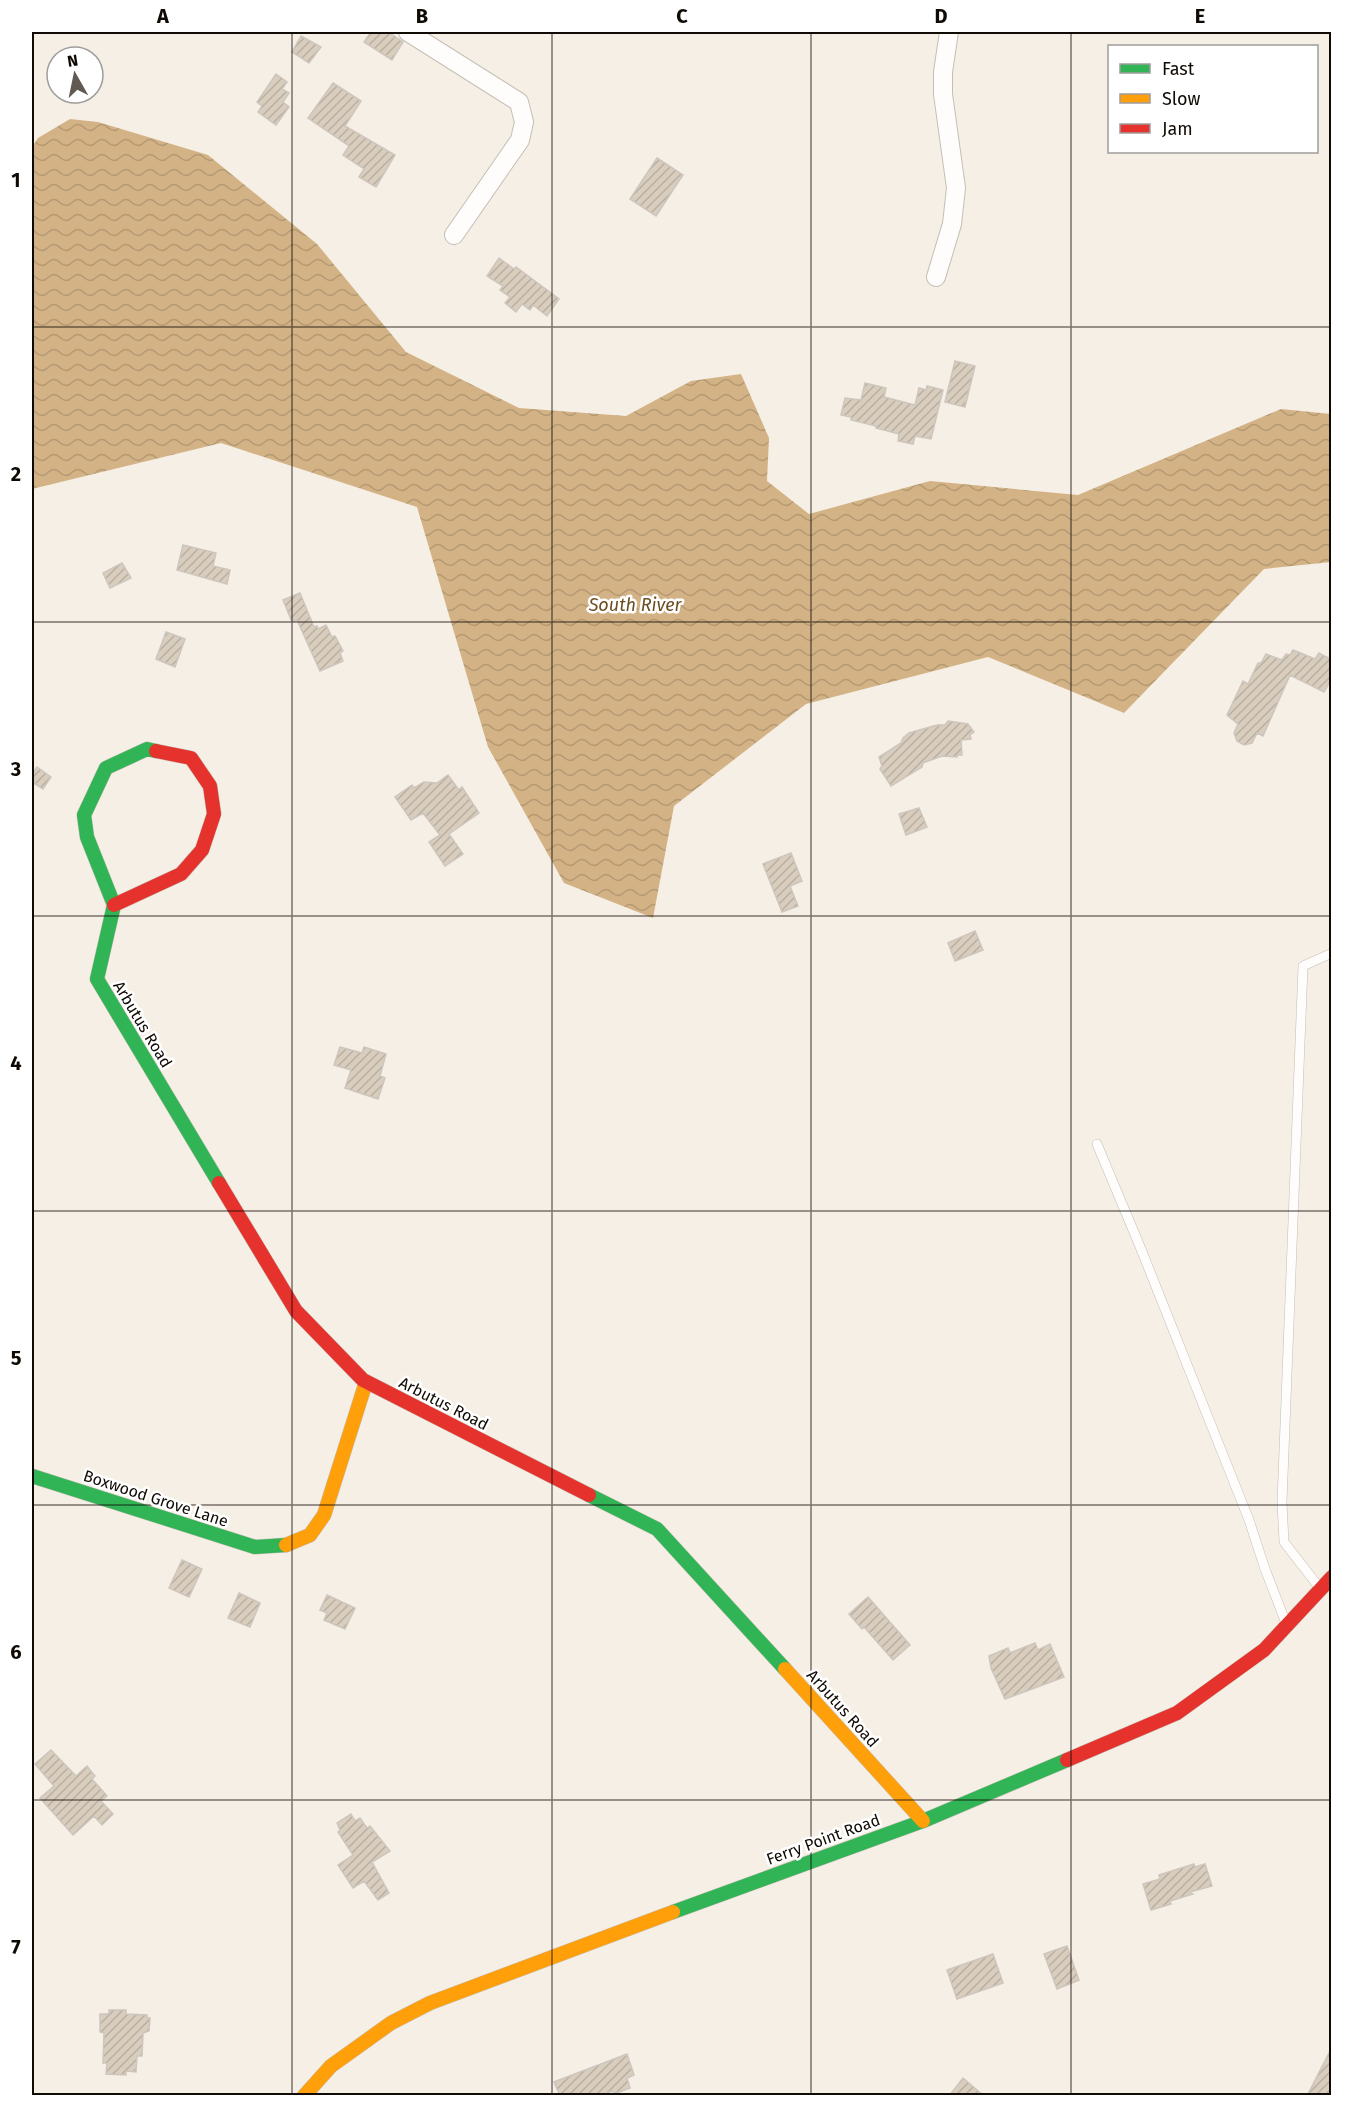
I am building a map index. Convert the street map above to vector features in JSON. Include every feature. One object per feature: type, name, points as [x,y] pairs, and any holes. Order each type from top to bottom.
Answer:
[{"type":"street","points":[[408,32],[519,102],[524,122],[520,140],[454,235]]},
{"type":"street","points":[[936,277],[952,224],[956,195],[954,161],[943,94],[943,72],[949,32]]},
{"type":"street","points":[[147,749],[191,758],[210,786],[214,814],[202,850],[181,874],[114,905],[87,837],[84,815],[106,768],[147,749]]},
{"type":"street","name":"Arbutus Road","points":[[114,905],[97,979],[296,1311],[366,1382],[657,1529],[923,1821]]},
{"type":"street","name":"Boxwood Grove Lane","points":[[32,1476],[240,1543],[271,1548],[287,1545],[312,1534],[324,1515],[366,1382]]},
{"type":"street","name":"Ferry Point Road","points":[[304,2096],[331,2066],[391,2023],[430,2003],[923,1821],[1177,1713],[1264,1650],[1332,1576]]},
{"type":"lane","points":[[1320,1589],[1284,1542],[1282,1502],[1302,966],[1332,953]]},
{"type":"lane","points":[[1096,1144],[1137,1239],[1249,1520],[1287,1625]]},
{"type":"water","name":"South River","points":[[70,119],[98,122],[208,155],[317,244],[406,352],[519,408],[626,416],[691,381],[741,374],[769,438],[767,481],[809,514],[930,481],[1078,495],[1281,409],[1331,414],[1331,562],[1264,569],[1124,713],[988,657],[806,704],[674,806],[653,918],[564,883],[488,747],[417,507],[221,443],[32,489],[32,147],[38,138]]},
{"type":"building","points":[[371,32],[388,32],[403,42],[392,60],[364,42]]},
{"type":"building","points":[[301,36],[321,47],[309,63],[292,52]]},
{"type":"building","points":[[276,74],[287,82],[282,89],[289,93],[283,102],[289,107],[276,125],[258,112],[262,106],[257,102]]},
{"type":"building","points":[[333,83],[361,101],[345,126],[395,155],[376,187],[359,177],[364,169],[343,155],[349,146],[308,118]]},
{"type":"building","points":[[657,158],[683,175],[656,216],[630,199]]},
{"type":"building","points":[[499,258],[514,269],[516,267],[559,299],[547,316],[533,305],[530,310],[522,304],[516,312],[505,303],[510,297],[500,290],[503,286],[487,276]]},
{"type":"building","points":[[955,361],[975,366],[965,407],[945,402]]},
{"type":"building","points":[[865,383],[886,388],[884,397],[915,405],[919,388],[926,390],[927,386],[943,390],[931,439],[915,436],[913,444],[898,441],[899,434],[841,415],[845,398],[861,400]]},
{"type":"building","points":[[183,545],[216,553],[213,566],[230,570],[227,584],[177,570]]},
{"type":"building","points":[[122,563],[131,578],[110,588],[103,573]]},
{"type":"building","points":[[300,593],[314,627],[317,626],[318,629],[326,625],[343,651],[340,653],[343,661],[320,671],[297,620],[292,622],[283,600]]},
{"type":"building","points":[[166,632],[185,639],[175,667],[156,659]]},
{"type":"building","points":[[1293,650],[1315,659],[1319,653],[1332,660],[1332,678],[1324,692],[1290,675],[1263,736],[1257,733],[1252,743],[1244,745],[1237,741],[1234,733],[1238,724],[1227,715],[1243,681],[1248,684],[1258,663],[1261,663],[1266,654],[1282,660]]},
{"type":"building","points":[[948,721],[968,724],[974,732],[970,735],[971,739],[961,740],[962,755],[942,756],[923,763],[922,767],[891,786],[880,769],[882,766],[879,757],[901,743],[909,733],[945,725]]},
{"type":"building","points":[[37,767],[51,777],[43,789],[32,782],[32,774]]},
{"type":"building","points":[[448,775],[459,790],[462,787],[479,813],[449,834],[463,854],[445,866],[429,842],[440,835],[423,813],[411,820],[395,797],[412,785],[414,788],[424,782],[437,783]]},
{"type":"building","points":[[919,808],[927,827],[906,835],[899,814]]},
{"type":"building","points":[[791,853],[802,881],[790,886],[798,906],[782,912],[763,864]]},
{"type":"building","points":[[975,931],[983,950],[955,961],[948,943]]},
{"type":"building","points":[[340,1047],[362,1053],[364,1047],[386,1054],[380,1076],[385,1078],[378,1099],[345,1088],[351,1070],[334,1065]]},
{"type":"building","points":[[182,1560],[202,1569],[189,1597],[169,1588]]},
{"type":"building","points":[[239,1593],[260,1603],[250,1627],[228,1618]]},
{"type":"building","points":[[327,1595],[355,1608],[345,1629],[324,1620],[327,1613],[320,1610]]},
{"type":"building","points":[[868,1597],[910,1645],[893,1660],[864,1627],[862,1629],[849,1614]]},
{"type":"building","points":[[1035,1643],[1038,1650],[1050,1644],[1064,1677],[1005,1699],[991,1668],[989,1656],[1008,1648],[1010,1653]]},
{"type":"building","points":[[51,1750],[76,1776],[87,1766],[95,1776],[92,1779],[107,1796],[101,1801],[113,1814],[102,1825],[94,1816],[73,1835],[40,1798],[54,1786],[35,1764]]},
{"type":"building","points":[[351,1814],[355,1821],[360,1818],[367,1828],[370,1826],[390,1851],[372,1862],[389,1893],[378,1900],[364,1881],[353,1888],[338,1865],[353,1855],[338,1832],[340,1830],[337,1823]]},
{"type":"building","points":[[1194,1864],[1195,1867],[1205,1864],[1212,1886],[1190,1892],[1193,1894],[1151,1910],[1143,1884],[1160,1879],[1159,1875]]},
{"type":"building","points":[[1067,1946],[1079,1980],[1057,1989],[1044,1954]]},
{"type":"building","points":[[993,1954],[1003,1983],[957,1999],[947,1970]]},
{"type":"building","points":[[109,2010],[126,2010],[126,2014],[147,2015],[147,2018],[150,2018],[149,2031],[143,2033],[142,2056],[137,2056],[136,2072],[126,2071],[126,2075],[106,2074],[107,2063],[103,2063],[104,2033],[100,2032],[100,2014],[109,2014]]},
{"type":"building","points":[[1332,2047],[1332,2096],[1307,2096]]},
{"type":"building","points":[[627,2054],[634,2075],[627,2078],[630,2088],[614,2094],[613,2091],[597,2096],[560,2096],[554,2082]]},
{"type":"building","points":[[963,2078],[984,2096],[949,2096]]},
{"type":"traffic: fast","points":[[156,751],[147,749],[106,768],[84,815],[87,837],[114,905],[97,979],[219,1183]]},
{"type":"traffic: fast","points":[[32,1476],[255,1547],[286,1545]]},
{"type":"traffic: fast","points":[[589,1495],[657,1529],[785,1669]]},
{"type":"traffic: fast","points":[[673,1912],[923,1821],[1067,1760]]},
{"type":"traffic: slow","points":[[286,1545],[310,1535],[324,1515],[366,1382]]},
{"type":"traffic: slow","points":[[785,1669],[923,1821]]},
{"type":"traffic: slow","points":[[304,2096],[331,2066],[391,2023],[430,2003],[673,1912]]},
{"type":"traffic: jam","points":[[114,905],[181,874],[202,850],[214,814],[210,786],[191,758],[156,751]]},
{"type":"traffic: jam","points":[[219,1183],[296,1311],[363,1380],[589,1495]]},
{"type":"traffic: jam","points":[[1067,1760],[1177,1713],[1264,1650],[1332,1577]]}]
